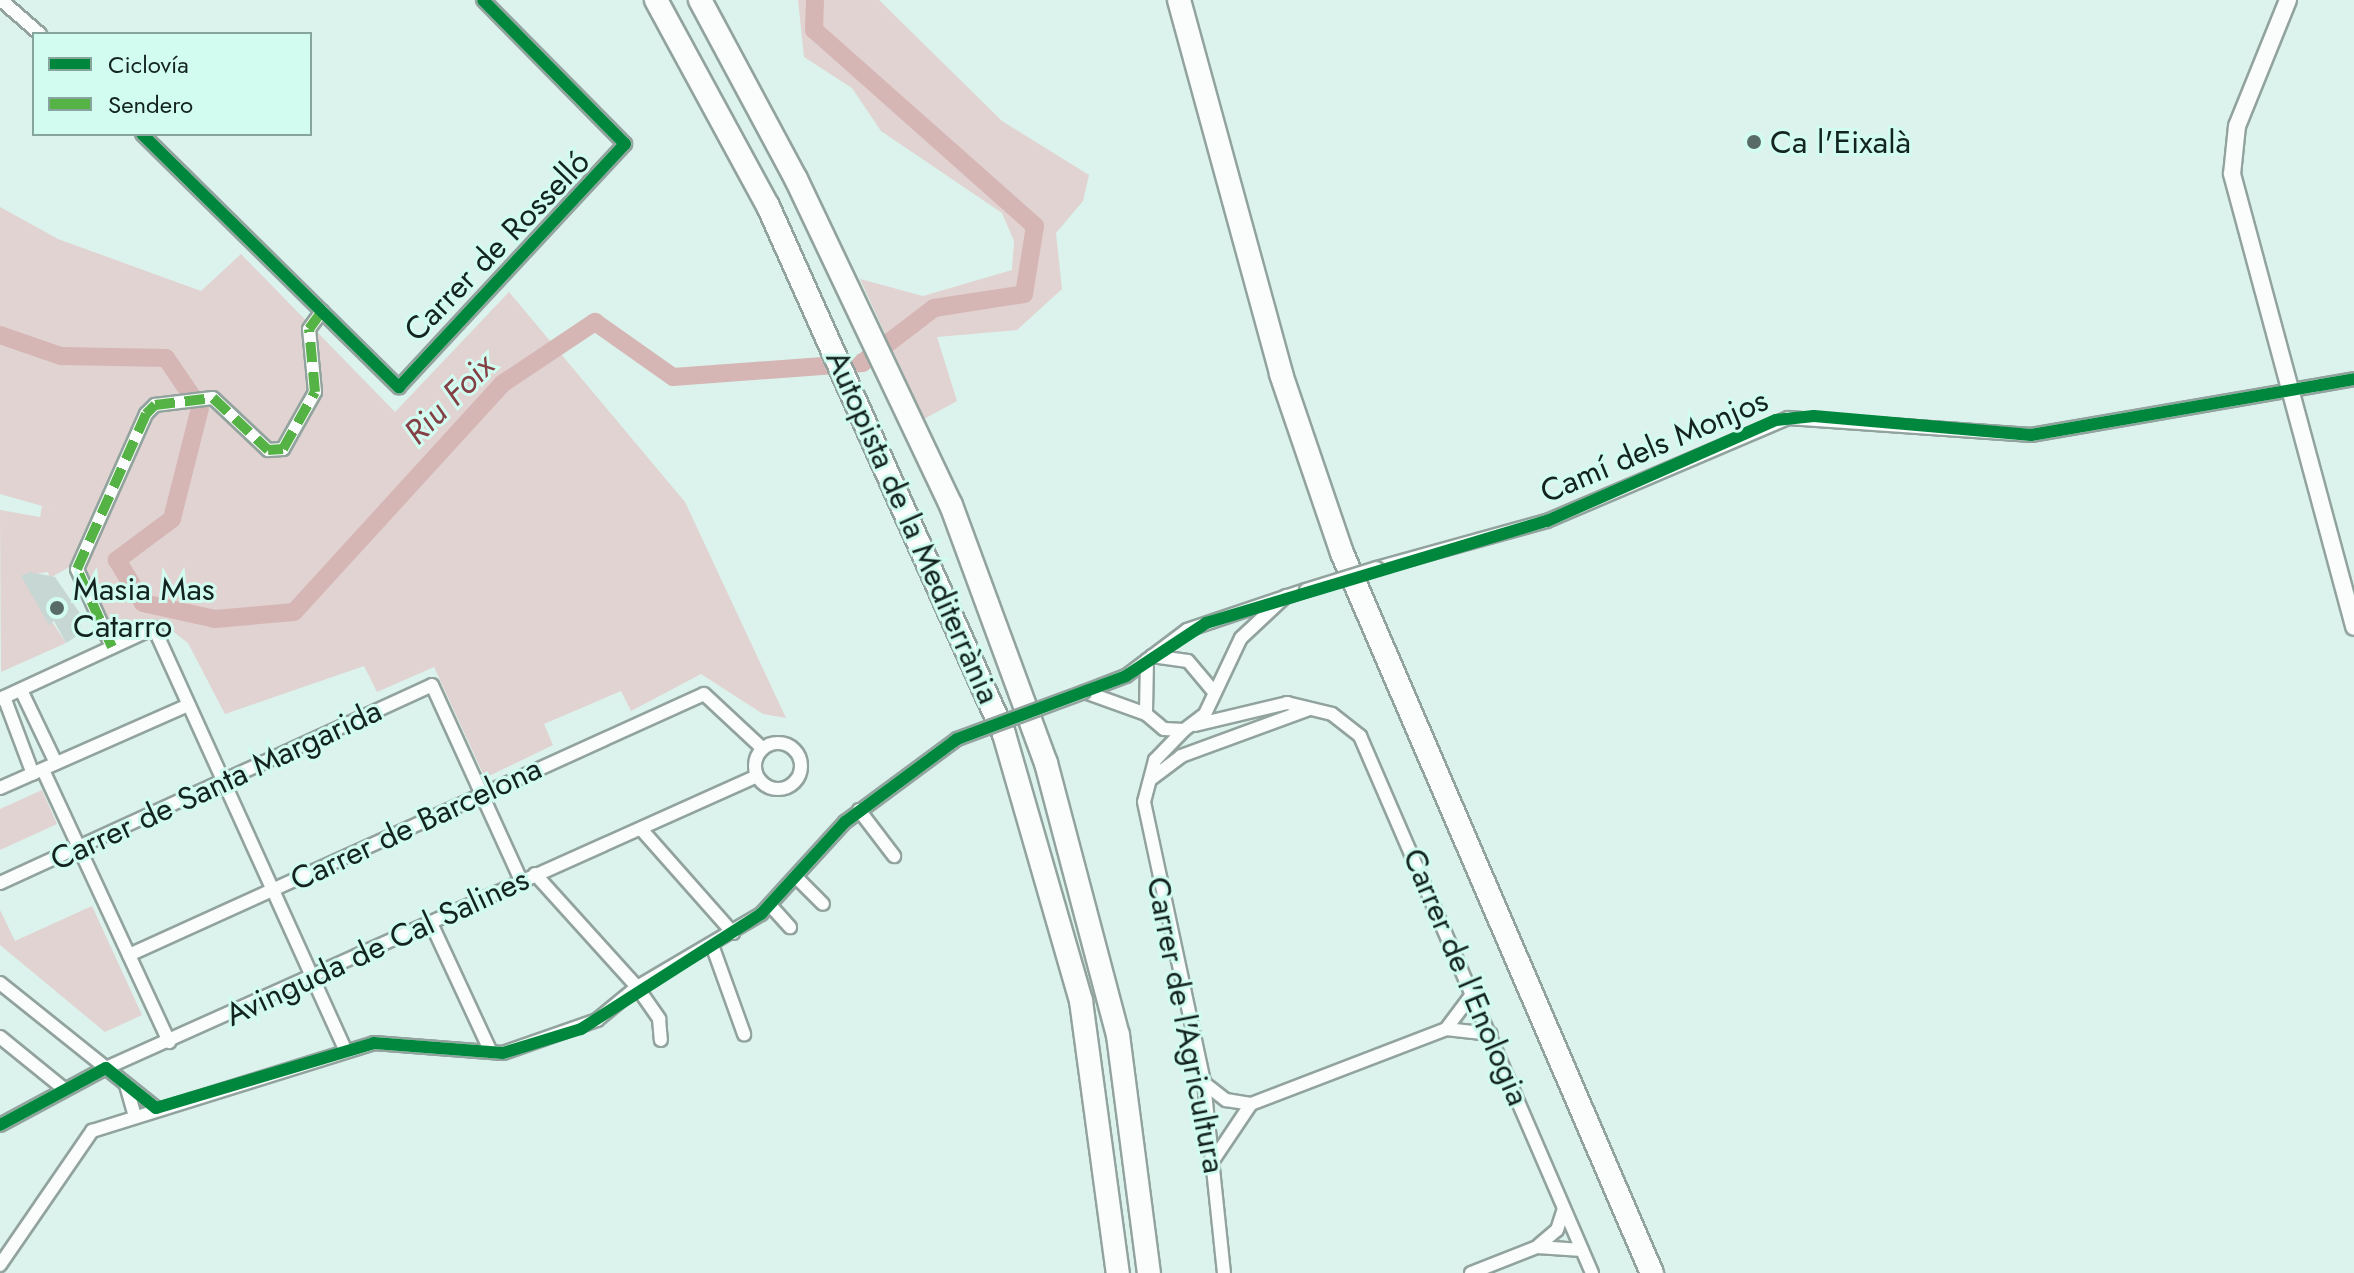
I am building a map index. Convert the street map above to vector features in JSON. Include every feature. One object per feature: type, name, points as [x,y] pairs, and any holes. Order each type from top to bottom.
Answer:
[{"type":"highway","name":"Autopista de la Mediterrània","points":[[656,0],[768,206],[981,673],[1041,848],[1092,1056],[1118,1273]]},
{"type":"highway","name":"Autopista de la Mediterrània","points":[[700,0],[861,316],[951,505],[1082,877],[1125,1074],[1149,1273]]},
{"type":"highway","points":[[1179,0],[1321,494],[1415,733],[1652,1273]]},
{"type":"main road","points":[[2288,0],[2237,126],[2232,174],[2354,627]]},
{"type":"street","points":[[1,0],[38,32]]},
{"type":"street","name":"Carrer de Rosselló","points":[[322,311],[399,387],[623,151],[625,136],[483,0]]},
{"type":"street","points":[[112,647],[80,586],[79,559],[149,409],[193,399],[223,404],[268,450],[283,449],[315,392],[309,329],[322,311],[144,136]]},
{"type":"street","name":"Camí dels Monjos","points":[[491,1052],[581,1029],[637,987],[733,933],[770,905],[859,810],[957,739],[1084,692],[1150,658],[1187,630],[1377,568],[1565,515],[1788,418],[2031,435],[2287,386],[2354,379]]},
{"type":"street","points":[[1151,779],[1155,760],[1189,727],[1214,692],[1241,638],[1286,596]]},
{"type":"street","points":[[169,1042],[80,849],[1,697],[154,628],[220,783],[316,978],[345,1050]]},
{"type":"street","points":[[1146,714],[1150,658],[1188,661],[1214,692]]},
{"type":"street","name":"Carrer de Santa Margarida","points":[[0,883],[80,849],[432,685],[480,794]]},
{"type":"street","points":[[21,690],[56,763]]},
{"type":"street","points":[[1084,692],[1146,714],[1164,729],[1189,727]]},
{"type":"street","name":"Carrer de Barcelona","points":[[129,955],[704,694],[762,748]]},
{"type":"street","name":"Carrer de l'Enologia","points":[[1189,727],[1287,703],[1345,721],[1360,736],[1592,1273]]},
{"type":"street","points":[[0,788],[188,705]]},
{"type":"street","points":[[1151,779],[1181,756],[1310,710]]},
{"type":"street","points":[[791,747],[800,773],[779,789],[757,776],[762,748],[791,747]]},
{"type":"street","name":"Avinguda de Cal Salines","points":[[0,1125],[106,1068],[316,978],[521,880],[757,776]]},
{"type":"street","name":"Carrer de l'Agricultura","points":[[1151,779],[1144,802],[1147,830],[1204,1083],[1224,1273]]},
{"type":"street","points":[[480,794],[521,880]]},
{"type":"street","points":[[859,810],[894,856]]},
{"type":"street","points":[[641,829],[733,933]]},
{"type":"street","points":[[535,874],[637,987],[659,1019],[661,1040]]},
{"type":"street","points":[[796,877],[823,904]]},
{"type":"street","points":[[770,905],[790,927]]},
{"type":"street","points":[[431,923],[491,1052]]},
{"type":"street","points":[[712,945],[744,1034]]},
{"type":"street","points":[[0,983],[156,1108]]},
{"type":"street","points":[[1446,1029],[1473,993]]},
{"type":"street","points":[[1204,1083],[1226,1100],[1251,1104],[1446,1029],[1491,1034]]},
{"type":"street","points":[[0,1037],[64,1089]]},
{"type":"street","points":[[0,1265],[86,1136],[156,1108],[345,1050],[393,1042],[491,1052]]},
{"type":"street","points":[[126,1085],[135,1117]]},
{"type":"street","points":[[1214,1159],[1251,1104]]},
{"type":"street","points":[[1471,1273],[1537,1247],[1557,1230],[1564,1208]]},
{"type":"street","points":[[1537,1247],[1582,1250]]},
{"type":"shaded area","points":[[798,0],[879,0],[1002,121],[1089,175],[1083,201],[1056,233],[1062,289],[1017,330],[937,337],[957,401],[924,419],[860,279],[923,296],[1012,270],[1014,241],[1002,213],[881,131],[852,88],[804,57]]},
{"type":"shaded area","points":[[0,207],[58,239],[201,291],[241,254],[395,412],[509,292],[685,502],[786,718],[763,714],[701,674],[631,711],[621,691],[544,724],[553,745],[485,778],[434,667],[377,692],[364,666],[225,714],[188,643],[157,619],[115,638],[85,573],[99,522],[0,494]]},
{"type":"shaded area","points":[[42,506],[91,518],[73,565],[50,578],[48,572],[22,576],[66,643],[1,672],[0,510],[40,517]]},
{"type":"shaded area","points":[[42,790],[57,824],[0,850],[0,809]]},
{"type":"shaded area","points":[[92,906],[142,1015],[105,1032],[0,945],[0,910],[15,941]]},
{"type":"building","name":"Masia Mas Catarro","points":[[30,572],[55,577],[81,615],[80,634],[66,643],[54,621],[49,625],[21,576]]},
{"type":"waterway","name":"Riu Foix","points":[[0,335],[61,356],[166,358],[200,408],[172,519],[117,560],[143,603],[215,619],[294,612],[502,384],[595,322],[673,377],[862,363],[934,308],[1024,294],[1035,226],[814,30],[815,0]]},
{"type":"marked path","points":[[112,647],[77,569],[146,414],[155,405],[213,398],[268,450],[283,449],[315,392],[309,329],[322,311]]},
{"type":"cycle path","points":[[144,136],[399,387],[625,144],[483,0]]},
{"type":"cycle path","points":[[0,1125],[106,1068],[156,1108],[374,1043],[503,1053],[581,1029],[761,914],[845,822],[957,739],[1126,676],[1206,623],[1547,521],[1776,420],[1814,416],[2031,435],[2354,379]]},
{"type":"place","name":"Ca l'Eixalà","points":[[1754,142]]},
{"type":"place","name":"Masia Mas Catarro","points":[[57,608]]}]
